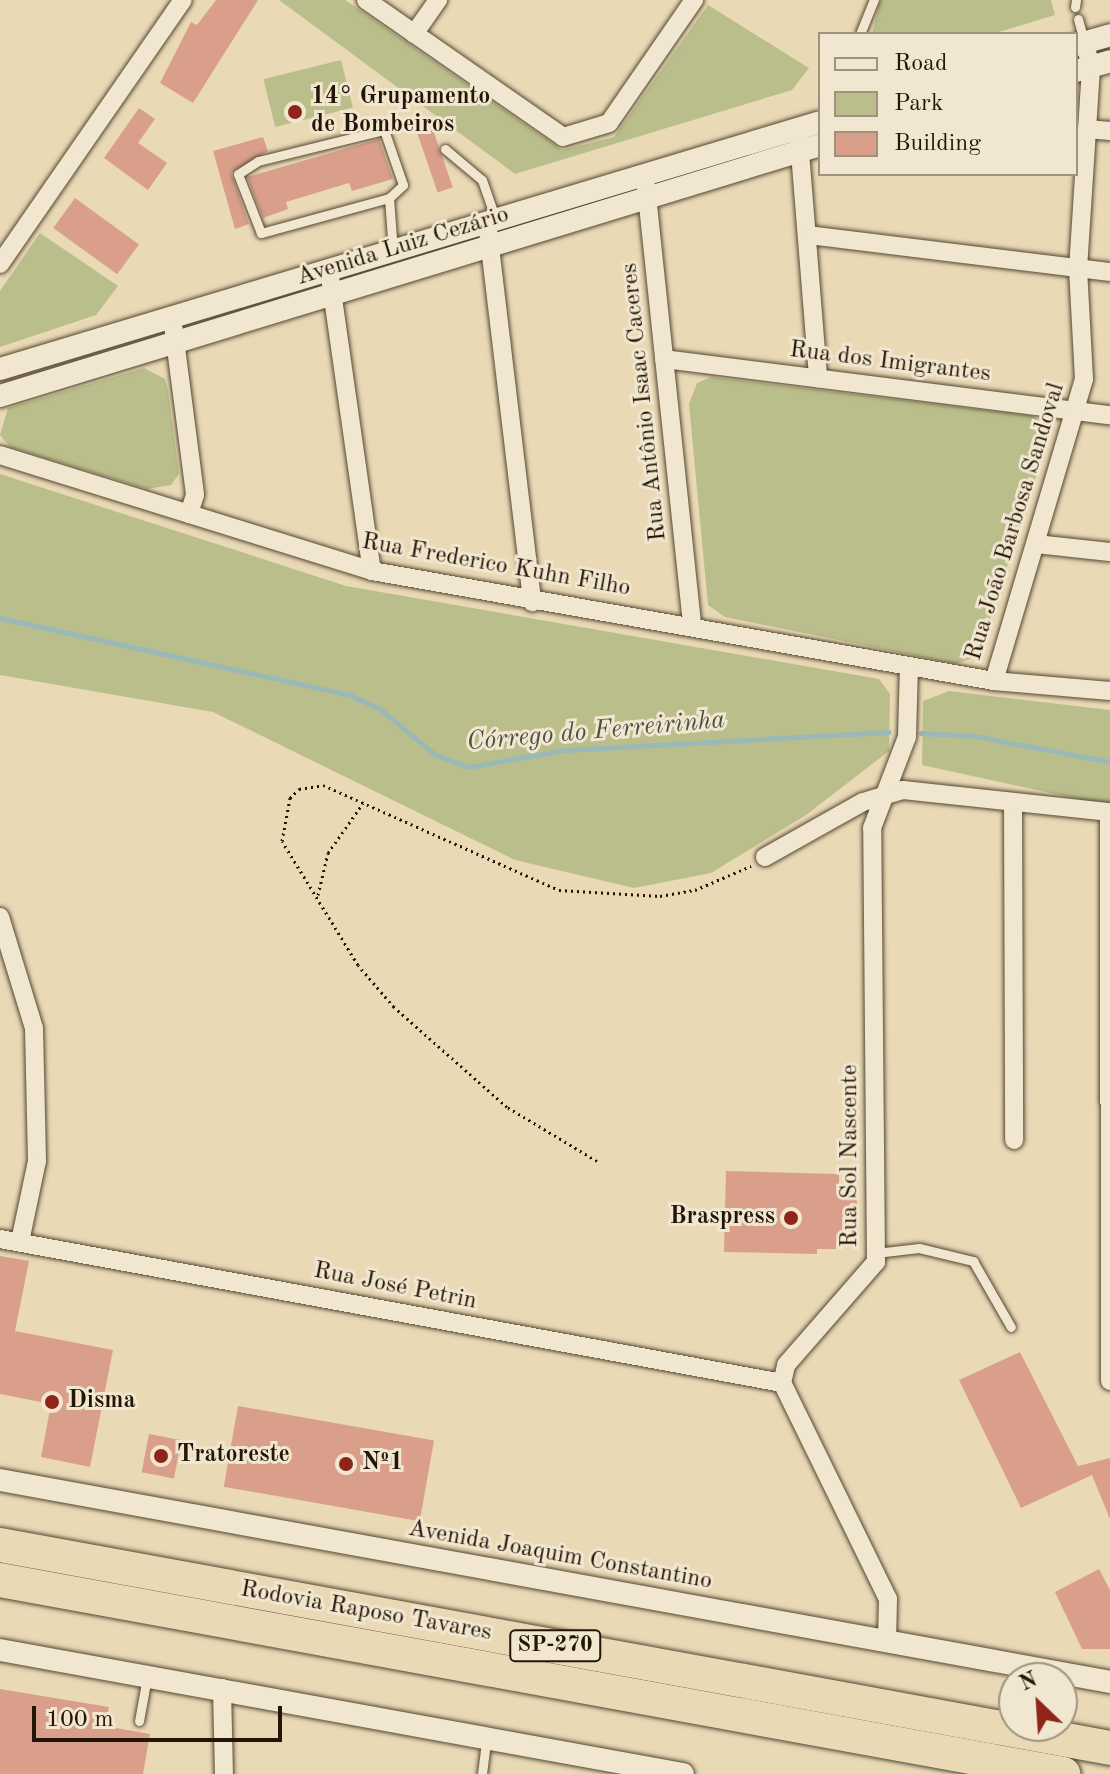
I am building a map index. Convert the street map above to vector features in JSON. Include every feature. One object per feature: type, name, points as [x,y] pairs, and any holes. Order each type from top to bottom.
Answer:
[{"type":"highway","name":"Rodovia Raposo Tavares","points":[[0,1545],[1110,1748]]},
{"type":"highway","name":"Rodovia Raposo Tavares","points":[[0,1580],[1063,1774]]},
{"type":"street","points":[[0,264],[183,0]]},
{"type":"street","points":[[366,0],[563,137],[609,123],[694,0]]},
{"type":"street","points":[[414,34],[438,0]]},
{"type":"street","points":[[1080,44],[1110,35]]},
{"type":"street","name":"Rua João Barbosa Sandoval","points":[[994,681],[1084,379],[1078,269],[1092,66],[1080,44]]},
{"type":"street","name":"Avenida Luiz Cezário","points":[[0,396],[490,249],[648,198],[806,142],[818,125]]},
{"type":"street","points":[[1087,129],[1110,131]]},
{"type":"street","points":[[806,142],[808,235],[818,378]]},
{"type":"street","name":"Avenida Luiz Cezário","points":[[0,369],[645,175],[806,142]]},
{"type":"street","name":"Rua Antônio Isaac Caceres","points":[[645,175],[692,624]]},
{"type":"street","points":[[492,221],[490,249],[532,602]]},
{"type":"street","points":[[808,235],[1110,272]]},
{"type":"street","points":[[402,248],[416,271]]},
{"type":"street","points":[[329,270],[372,571]]},
{"type":"street","points":[[172,317],[195,495],[189,514]]},
{"type":"street","name":"Rua dos Imigrantes","points":[[664,359],[1110,415]]},
{"type":"street","name":"Rua Frederico Kuhn Filho","points":[[0,455],[372,571],[532,602],[692,624],[994,681],[1110,691]]},
{"type":"street","points":[[1036,544],[1110,552]]},
{"type":"street","name":"Rua Sol Nascente","points":[[782,1383],[786,1365],[865,1280],[876,1253],[872,828],[907,737],[909,666]]},
{"type":"street","points":[[765,857],[883,795],[947,792],[1110,812],[1110,1381]]},
{"type":"street","points":[[1013,802],[1014,1140]]},
{"type":"street","points":[[0,917],[34,1028],[37,1161],[20,1242]]},
{"type":"street","name":"Rua José Petrin","points":[[0,1239],[782,1383]]},
{"type":"street","points":[[782,1383],[888,1599],[887,1641]]},
{"type":"street","name":"Avenida Joaquim Constantino","points":[[0,1480],[1110,1682]]},
{"type":"street","points":[[0,1650],[683,1774]]},
{"type":"street","points":[[222,1688],[224,1774]]},
{"type":"lane","points":[[861,32],[874,0]]},
{"type":"lane","points":[[1078,19],[1080,44]]},
{"type":"lane","points":[[384,130],[403,185],[389,198],[261,233],[238,174],[271,157],[384,130]]},
{"type":"lane","points":[[445,149],[482,180],[492,221]]},
{"type":"lane","points":[[389,198],[402,248]]},
{"type":"lane","points":[[876,1253],[919,1248],[973,1261],[983,1270],[1011,1327]]},
{"type":"lane","points":[[139,1721],[148,1676]]},
{"type":"lane","points":[[482,1774],[486,1739]]},
{"type":"path","points":[[597,1161],[520,1118],[394,1007],[358,965],[318,895],[282,841],[290,798],[299,789],[323,785],[559,890],[599,896],[695,890],[765,857]]},
{"type":"path","points":[[318,895],[331,845],[363,803]]},
{"type":"green space","points":[[279,0],[345,0],[562,150],[614,137],[708,5],[809,68],[792,90],[515,174]]},
{"type":"green space","points":[[880,0],[1051,0],[1055,15],[999,32],[872,32]]},
{"type":"green space","points":[[341,60],[353,108],[275,127],[263,79]]},
{"type":"green space","points":[[40,233],[118,286],[96,315],[0,347],[0,291]]},
{"type":"green space","points":[[144,368],[165,379],[168,390],[179,474],[171,485],[147,489],[10,447],[0,435],[8,408]]},
{"type":"green space","points":[[711,377],[1033,416],[1041,422],[1046,446],[978,656],[956,664],[725,617],[708,605],[689,404],[697,383]]},
{"type":"green space","points":[[0,474],[346,586],[879,679],[890,694],[889,751],[806,815],[711,873],[634,888],[515,860],[213,712],[0,675]]},
{"type":"green space","points":[[949,691],[1110,710],[1110,806],[922,765],[923,701]]},
{"type":"building","points":[[216,0],[258,0],[193,103],[160,83],[191,22],[197,25]]},
{"type":"building","points":[[139,108],[155,119],[138,143],[167,163],[148,190],[104,158]]},
{"type":"building","points":[[430,121],[453,187],[438,192],[415,126]]},
{"type":"building","points":[[263,137],[268,151],[231,173],[249,224],[235,229],[213,151]]},
{"type":"building","points":[[379,139],[393,179],[352,191],[349,183],[286,202],[288,209],[263,218],[247,177]]},
{"type":"building","points":[[75,198],[139,244],[117,274],[53,228]]},
{"type":"building","name":"Braspress","points":[[726,1171],[839,1174],[839,1192],[857,1193],[856,1243],[838,1243],[837,1249],[817,1249],[817,1254],[724,1252]]},
{"type":"building","name":"Disma","points":[[0,1256],[29,1261],[15,1331],[113,1350],[90,1467],[41,1457],[51,1404],[0,1394]]},
{"type":"building","points":[[1020,1352],[1078,1466],[1110,1458],[1110,1519],[1092,1475],[1021,1508],[959,1380]]},
{"type":"building","name":"Nº1","points":[[238,1406],[434,1441],[420,1521],[224,1487]]},
{"type":"building","name":"Tratoreste","points":[[149,1434],[181,1440],[174,1479],[142,1472]]},
{"type":"building","points":[[1099,1569],[1110,1590],[1110,1649],[1082,1649],[1055,1592]]},
{"type":"building","points":[[0,1689],[109,1707],[105,1726],[150,1734],[143,1774],[0,1774]]},
{"type":"waterway","name":"Córrego do Ferreirinha","points":[[0,618],[350,695],[380,709],[434,754],[468,767],[565,750],[889,732]]},
{"type":"waterway","name":"Córrego do Ferreirinha","points":[[921,733],[975,736],[1110,762]]},
{"type":"place","name":"14° Grupamento de Bombeiros","points":[[295,112]]},
{"type":"place","name":"Braspress","points":[[791,1218]]},
{"type":"place","name":"Disma","points":[[52,1402]]},
{"type":"place","name":"Tratoreste","points":[[161,1456]]},
{"type":"place","name":"Nº1","points":[[346,1464]]}]
